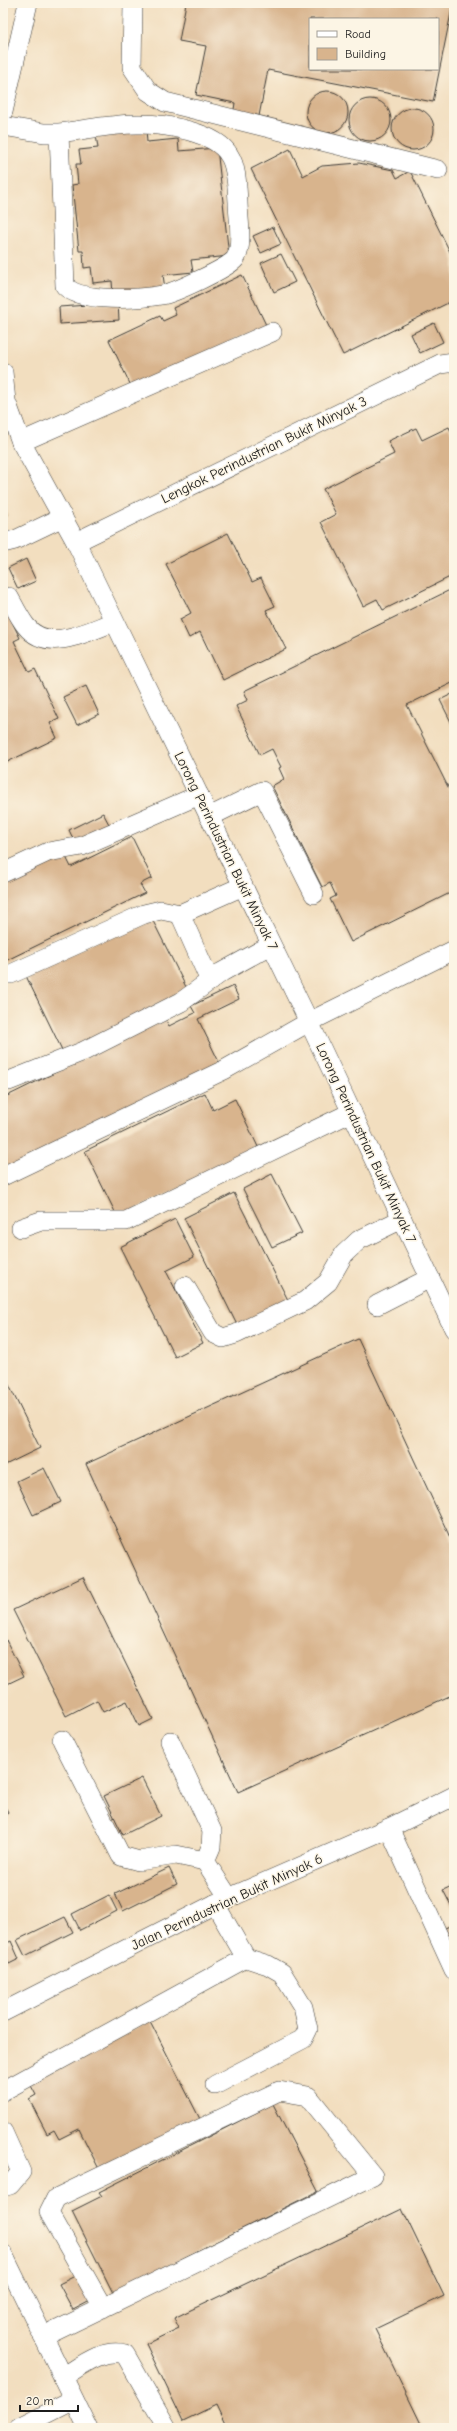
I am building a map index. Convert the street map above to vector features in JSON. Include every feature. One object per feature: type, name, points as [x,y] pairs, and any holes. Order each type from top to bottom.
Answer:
[{"type":"street","points":[[3,112],[28,3]]},
{"type":"street","points":[[133,3],[132,67],[148,91],[165,102],[438,170]]},
{"type":"street","points":[[3,126],[44,133],[59,133],[140,124],[179,129],[214,139],[230,155],[237,182],[239,245],[235,259],[221,270],[164,295],[143,298],[85,296],[70,291],[65,286],[59,133]]},
{"type":"street","points":[[21,442],[272,332]]},
{"type":"street","name":"Lengkok Perindustrian Bukit Minyak 3","points":[[76,542],[440,364],[454,362]]},
{"type":"street","name":"Lorong Perindustrian Bukit Minyak 7","points":[[3,372],[6,401],[21,442],[76,542],[309,1022],[430,1278],[452,1320]]},
{"type":"street","points":[[3,543],[15,540],[63,517]]},
{"type":"street","points":[[9,597],[26,627],[41,639],[61,640],[114,622]]},
{"type":"street","points":[[209,817],[262,791],[314,894]]},
{"type":"street","points":[[3,872],[48,852],[82,846],[199,795]]},
{"type":"street","points":[[11,974],[144,914],[161,910],[180,914],[243,886]]},
{"type":"street","points":[[180,914],[210,981]]},
{"type":"street","points":[[9,1081],[91,1048],[181,1002],[222,972],[271,944]]},
{"type":"street","points":[[3,1176],[224,1070],[309,1022],[454,950]]},
{"type":"street","points":[[21,1228],[41,1221],[126,1220],[352,1112]]},
{"type":"street","points":[[185,1286],[213,1333],[224,1338],[236,1334],[305,1301],[328,1282],[344,1254],[359,1240],[402,1219]]},
{"type":"street","points":[[377,1305],[430,1278]]},
{"type":"street","points":[[62,1740],[121,1856],[139,1861],[176,1855],[205,1861]]},
{"type":"street","points":[[170,1741],[212,1831],[211,1847],[205,1861],[246,1958]]},
{"type":"street","name":"Jalan Perindustrian Bukit Minyak 6","points":[[3,2012],[222,1901],[389,1828],[454,1796]]},
{"type":"street","points":[[389,1828],[454,1970]]},
{"type":"street","points":[[3,2092],[246,1958],[268,1965],[282,1973],[303,2007],[308,2028],[303,2039],[215,2085]]},
{"type":"street","points":[[43,2337],[103,2308],[373,2176],[308,2096],[279,2090],[56,2198],[49,2212],[103,2308]]},
{"type":"street","points":[[3,2132],[21,2172],[10,2185],[3,2187]]},
{"type":"street","points":[[3,2254],[88,2428]]},
{"type":"street","points":[[63,2377],[93,2358],[115,2352],[125,2354],[166,2428]]},
{"type":"street","points":[[19,2428],[74,2400]]},
{"type":"building","points":[[186,3],[453,3],[433,102],[268,70],[258,121],[233,116],[235,103],[196,95],[206,46],[179,41]]},
{"type":"building","points":[[323,91],[331,91],[342,97],[348,108],[348,116],[342,127],[331,133],[323,133],[312,127],[306,116],[306,108],[312,97]]},
{"type":"building","points":[[366,99],[374,99],[385,105],[391,116],[391,124],[385,135],[374,141],[366,141],[355,135],[349,124],[349,116],[355,105]]},
{"type":"building","points":[[409,108],[417,108],[428,114],[434,125],[434,133],[428,144],[417,150],[409,150],[398,144],[392,133],[392,125],[398,114]]},
{"type":"building","points":[[146,130],[147,142],[178,139],[179,151],[217,148],[229,256],[191,260],[193,272],[163,275],[165,289],[113,295],[112,281],[93,283],[91,267],[84,268],[83,251],[79,251],[72,185],[78,184],[76,164],[81,164],[79,150],[98,148],[96,135]]},
{"type":"building","points":[[290,149],[303,176],[322,166],[359,163],[393,170],[397,178],[410,171],[454,260],[454,300],[343,355],[251,169]]},
{"type":"building","points":[[273,227],[281,244],[261,253],[253,236]]},
{"type":"building","points":[[281,254],[295,282],[274,292],[261,263]]},
{"type":"building","points":[[242,275],[266,325],[132,388],[109,340],[160,316],[163,321],[176,315],[173,308]]},
{"type":"building","points":[[118,303],[119,320],[60,324],[59,307]]},
{"type":"building","points":[[434,323],[443,342],[420,353],[411,334]]},
{"type":"building","points":[[449,427],[454,438],[454,575],[383,610],[377,599],[363,606],[321,522],[336,514],[323,489],[394,454],[388,441],[416,428],[422,440]]},
{"type":"building","points":[[3,504],[8,515],[3,518]]},
{"type":"building","points":[[228,533],[252,582],[261,578],[275,606],[266,610],[286,649],[223,680],[200,632],[189,638],[180,619],[191,613],[166,564]]},
{"type":"building","points":[[26,559],[36,581],[18,589],[8,568]]},
{"type":"building","points":[[454,588],[454,682],[407,705],[454,799],[454,891],[351,942],[330,899],[336,896],[330,883],[322,887],[272,786],[284,779],[279,768],[281,767],[272,749],[260,755],[236,706],[248,700],[244,691]]},
{"type":"building","points":[[3,604],[20,638],[14,641],[29,672],[35,669],[59,719],[50,723],[57,738],[3,764]]},
{"type":"building","points":[[86,686],[99,714],[77,725],[63,697]]},
{"type":"building","points":[[454,693],[454,728],[440,700]]},
{"type":"building","points":[[103,813],[111,828],[76,845],[69,830]]},
{"type":"building","points":[[132,837],[152,878],[140,884],[145,893],[3,962],[3,880],[63,851],[71,867]]},
{"type":"building","points":[[150,915],[189,993],[64,1054],[26,976]]},
{"type":"building","points":[[233,986],[239,999],[198,1019],[220,1064],[3,1173],[3,1098],[165,1019],[169,1026],[195,1013],[191,1006]]},
{"type":"building","points":[[205,1093],[213,1110],[235,1099],[259,1149],[118,1218],[85,1151]]},
{"type":"building","points":[[272,1174],[302,1233],[272,1247],[243,1189]]},
{"type":"building","points":[[234,1193],[289,1302],[238,1327],[184,1218]]},
{"type":"building","points":[[175,1219],[194,1257],[166,1271],[203,1343],[175,1357],[120,1247]]},
{"type":"building","points":[[358,1339],[454,1546],[454,1694],[238,1792],[86,1464]]},
{"type":"building","points":[[3,1373],[40,1448],[3,1466]]},
{"type":"building","points":[[44,1468],[61,1502],[33,1515],[17,1481]]},
{"type":"building","points":[[83,1577],[153,1719],[139,1726],[127,1701],[103,1712],[97,1700],[66,1716],[13,1610]]},
{"type":"building","points":[[3,1634],[24,1676],[3,1686]]},
{"type":"building","points":[[142,1778],[161,1816],[123,1835],[104,1796]]},
{"type":"building","points":[[3,1803],[8,1812],[3,1819]]},
{"type":"building","points":[[169,1868],[177,1884],[123,1911],[115,1894]]},
{"type":"building","points":[[454,1885],[454,1911],[443,1890]]},
{"type":"building","points":[[109,1895],[117,1911],[80,1930],[72,1914]]},
{"type":"building","points":[[65,1917],[73,1932],[25,1956],[17,1940]]},
{"type":"building","points":[[454,1924],[454,1947],[445,1928]]},
{"type":"building","points":[[11,1941],[19,1959],[9,1964],[3,1953],[3,1945]]},
{"type":"building","points":[[150,2021],[201,2121],[100,2171],[79,2129],[59,2139],[54,2130],[47,2134],[29,2099],[36,2095],[29,2082]]},
{"type":"building","points":[[273,2104],[318,2191],[113,2293],[72,2211],[102,2196],[99,2192]]},
{"type":"building","points":[[402,2209],[444,2296],[375,2329],[423,2428],[227,2428],[216,2405],[183,2421],[146,2344],[179,2328],[174,2318]]},
{"type":"building","points":[[77,2275],[90,2301],[73,2310],[59,2284]]}]
